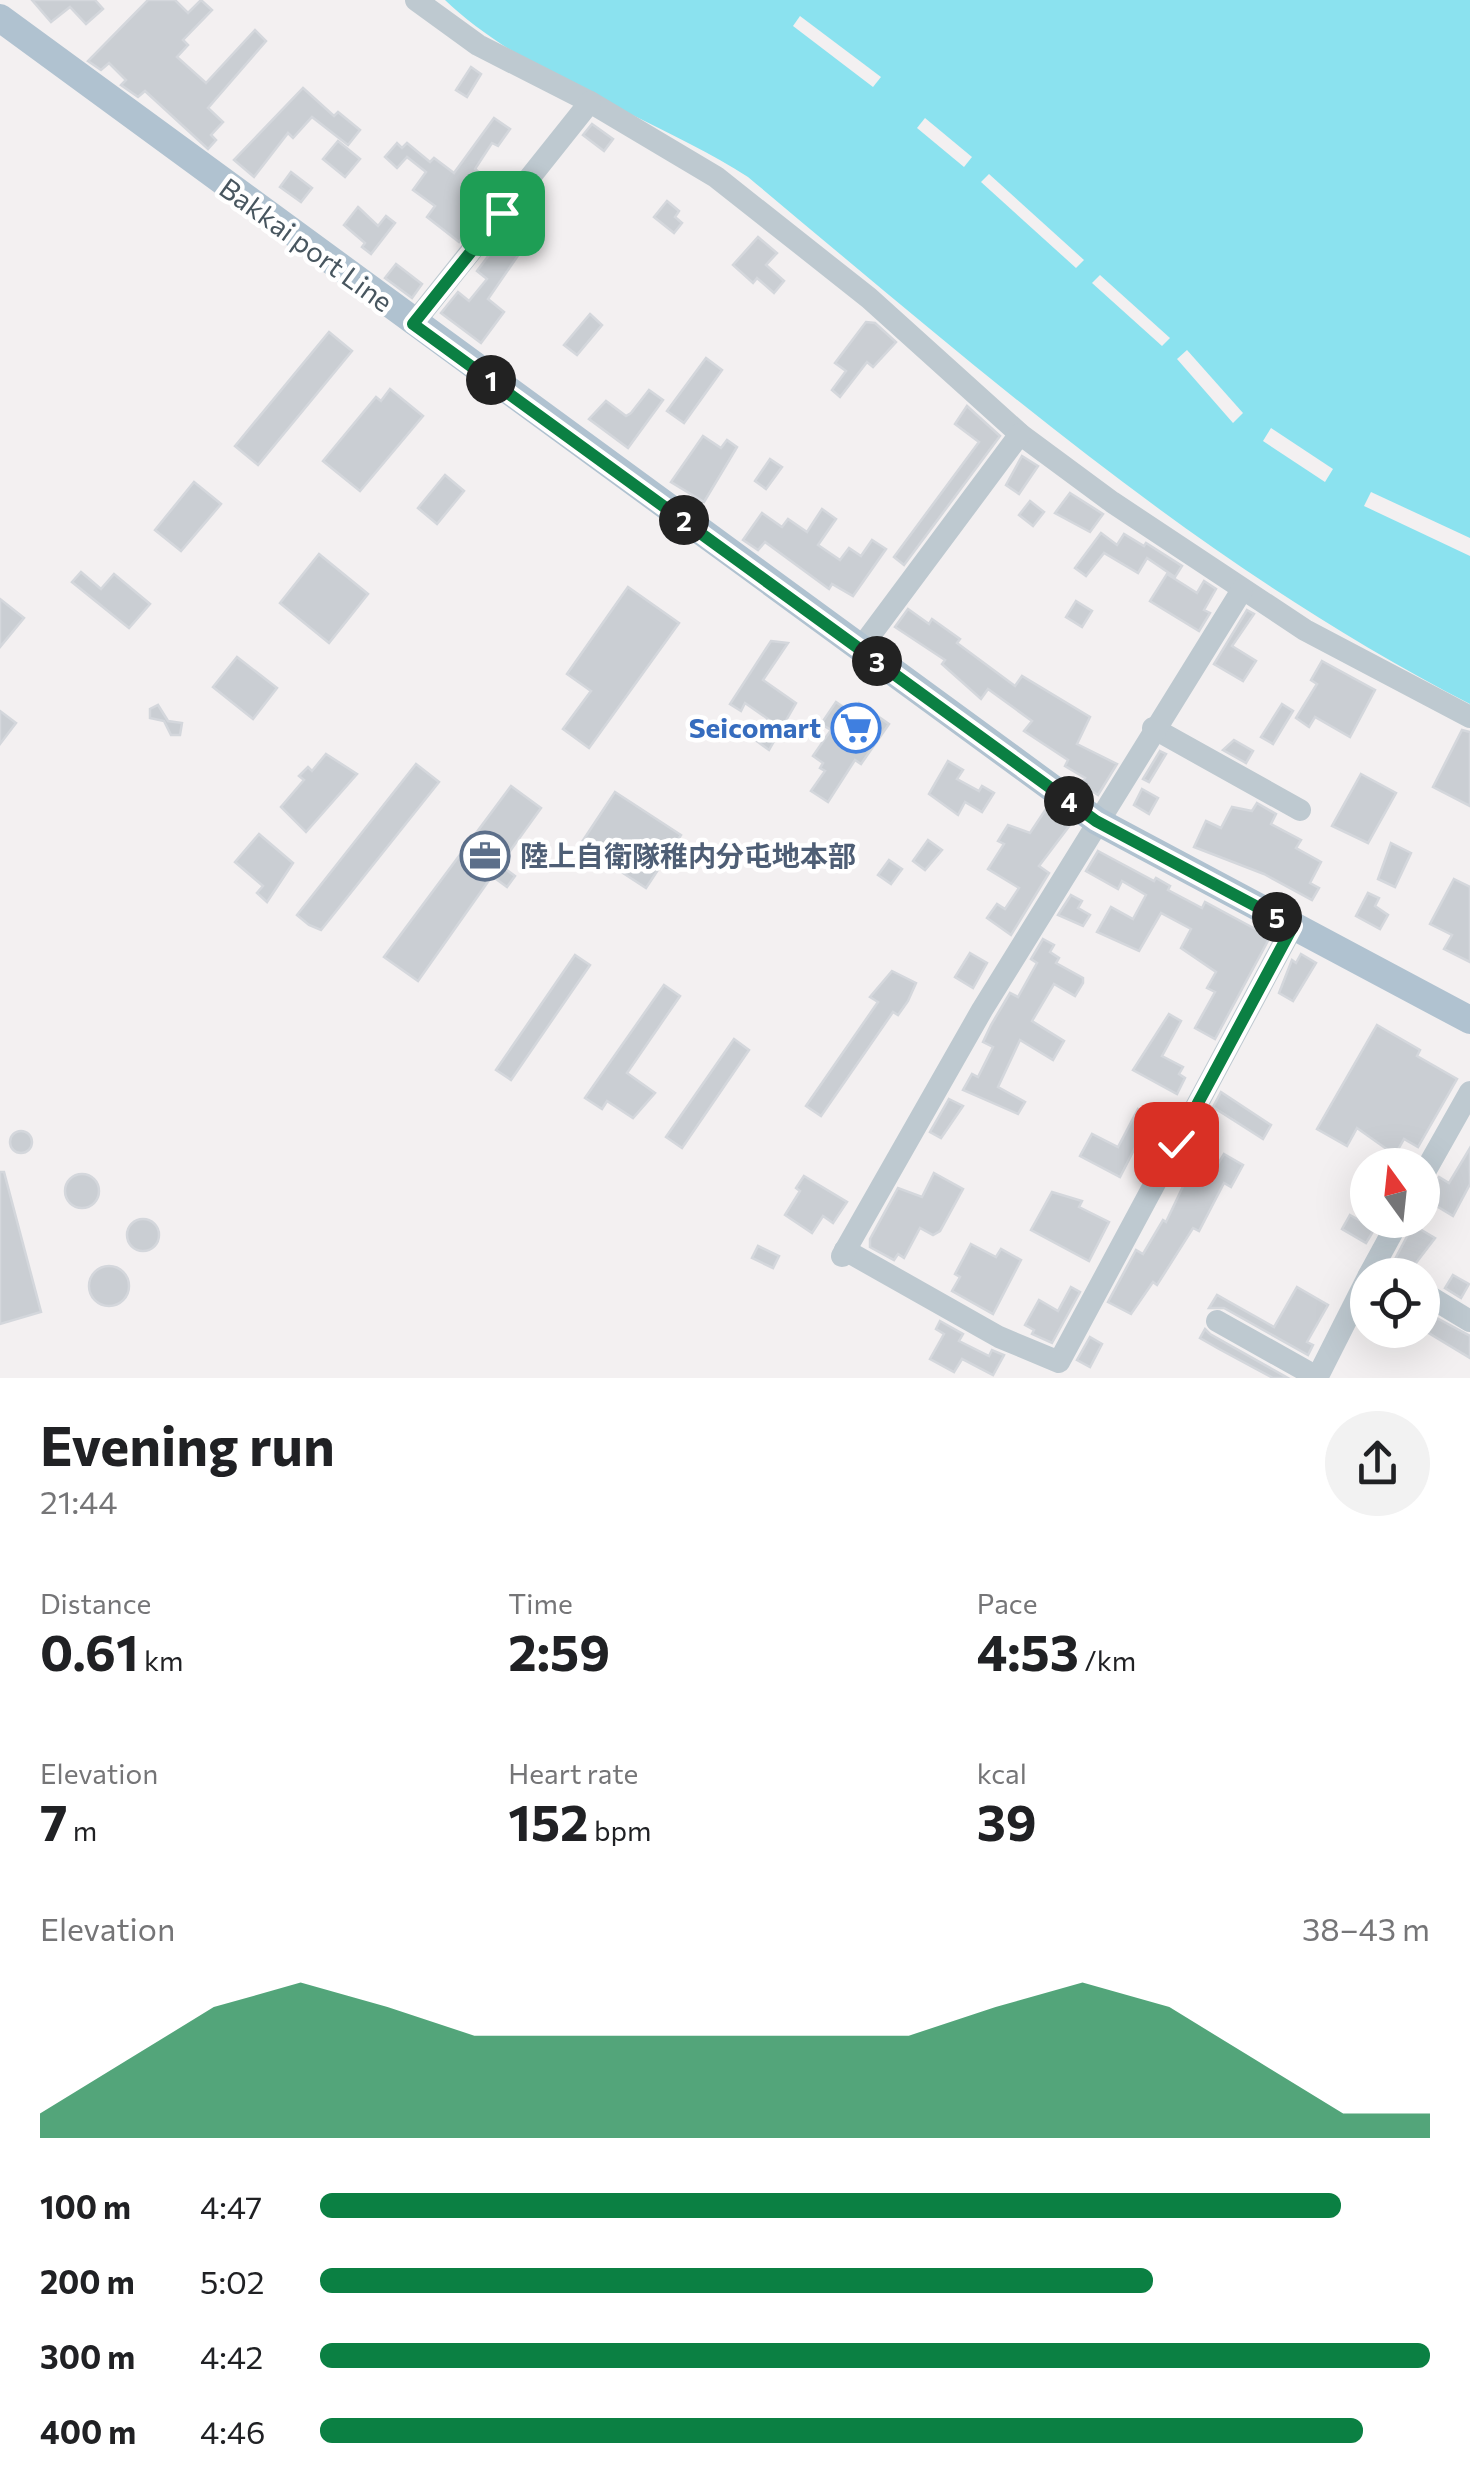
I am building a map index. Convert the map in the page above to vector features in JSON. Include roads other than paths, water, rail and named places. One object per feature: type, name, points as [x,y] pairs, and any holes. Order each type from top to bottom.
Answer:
[{"type":"main road","name":"Bakkai port Line","points":[[0,18],[1096,821],[1470,1020]]},
{"type":"street","points":[[416,0],[478,46],[590,102],[716,176],[869,298],[1020,434],[1242,590],[1304,630],[1470,717]]},
{"type":"street","points":[[413,324],[590,102]]},
{"type":"street","points":[[860,649],[1020,434]]},
{"type":"street","points":[[1242,590],[1153,728],[982,1010],[844,1253],[1000,1338],[1059,1362],[1293,926]]},
{"type":"street","points":[[1153,728],[1300,810]]},
{"type":"street","points":[[1438,1148],[1470,1092]]},
{"type":"street","points":[[1440,1303],[1470,1321]]},
{"type":"street","points":[[1217,1321],[1325,1375],[1350,1325]]},
{"type":"water","points":[[445,0],[1470,0],[1470,704],[1277,591],[1185,527],[1007,392],[748,177],[512,51]]},
{"type":"place","name":"Seicomart","points":[[856,728]]},
{"type":"place","name":"陸上自衛隊稚内分屯地本部","points":[[485,856]]}]
